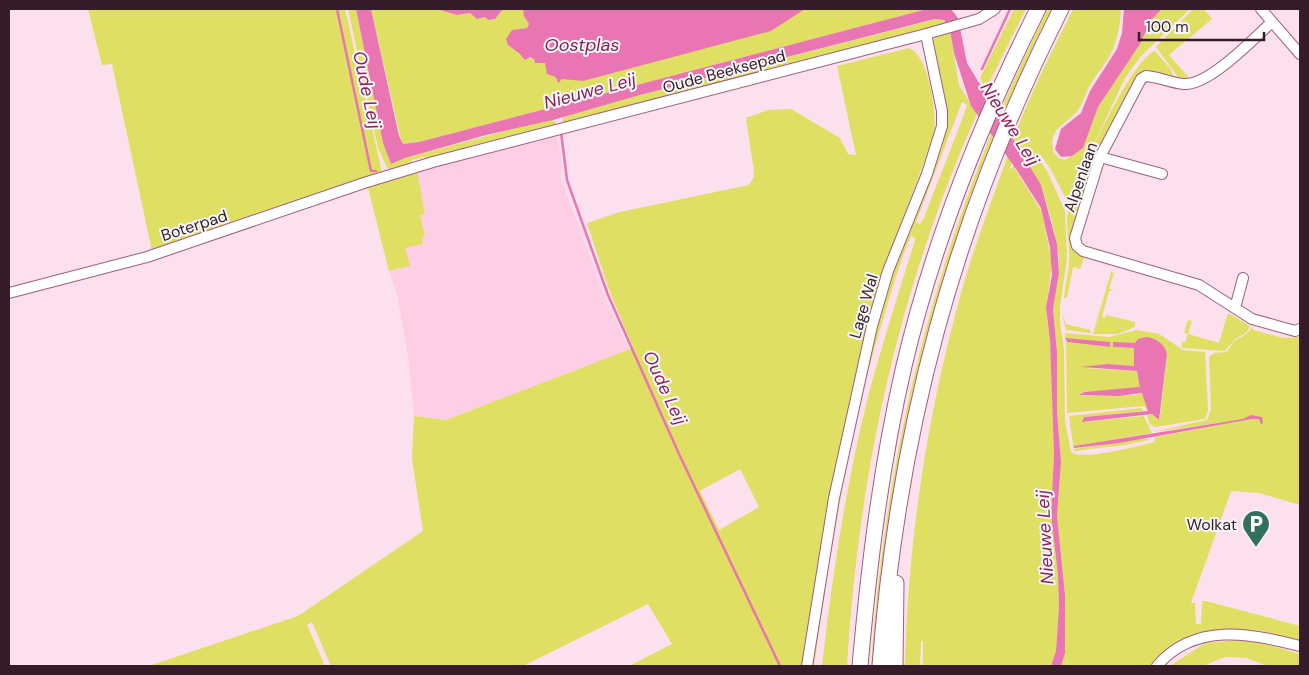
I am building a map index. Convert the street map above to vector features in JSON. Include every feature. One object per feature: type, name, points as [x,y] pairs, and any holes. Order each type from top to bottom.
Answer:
[{"type":"highway","points":[[860,666],[868,579],[878,503],[904,366],[937,251],[980,136],[1038,9]]},
{"type":"highway","points":[[880,666],[885,608],[908,449],[924,374],[957,257],[994,154],[1008,120],[1061,9]]},
{"type":"highway","points":[[895,666],[896,529]]},
{"type":"street","points":[[926,34],[988,15],[995,9]]},
{"type":"street","points":[[1262,9],[1300,54]]},
{"type":"street","name":"Alpenlaan","points":[[1272,22],[1210,75],[1195,83],[1185,84],[1146,76],[1141,79],[1100,157],[1076,238],[1077,246],[1083,251],[1199,284],[1254,320],[1295,331],[1300,329]]},
{"type":"street","name":"Oude Beeksepad","points":[[386,176],[561,128],[926,34]]},
{"type":"street","name":"Lage Wal","points":[[806,666],[834,498],[872,326],[895,252],[927,174],[942,126],[942,111],[926,34]]},
{"type":"street","points":[[1100,157],[1162,174]]},
{"type":"street","name":"Boterpad","points":[[9,293],[147,256],[386,176]]},
{"type":"street","points":[[1235,308],[1243,278]]},
{"type":"street","points":[[1157,666],[1177,648],[1197,638],[1216,634],[1242,634],[1269,638],[1300,646]]},
{"type":"shaded area","points":[[88,9],[345,9],[382,172],[152,251],[112,64],[102,65]]},
{"type":"shaded area","points":[[348,9],[356,9],[383,143],[391,164],[405,158],[542,121],[553,120],[558,126],[431,160],[424,157],[412,160],[412,164],[392,170],[387,168],[378,148]]},
{"type":"shaded area","points":[[371,9],[436,9],[457,15],[470,13],[477,18],[486,17],[488,20],[495,19],[503,9],[523,9],[524,16],[529,24],[527,28],[512,30],[508,45],[520,54],[545,63],[804,9],[927,9],[419,142],[402,144]]},
{"type":"shaded area","points":[[1014,9],[1026,9],[986,89],[980,78]]},
{"type":"shaded area","points":[[1048,9],[1052,9],[1001,121],[979,178],[958,236],[923,353],[909,413],[893,498],[875,666],[871,666],[879,580],[890,495],[906,411],[926,328],[950,247],[979,166],[1011,87]]},
{"type":"shaded area","points":[[1073,9],[1121,9],[1117,37],[1109,57],[1090,85],[1078,110],[1055,132],[1052,145],[1054,153],[1059,158],[1065,160],[1083,148],[1098,107],[1140,44],[1151,20],[1162,9],[1190,9],[1141,56],[1125,78],[1067,201],[1051,170],[1040,154],[1037,155],[1048,173],[1065,211],[1067,259],[1060,306],[1060,323],[1064,349],[1065,421],[1071,452],[1086,455],[1111,452],[1154,442],[1155,437],[1252,419],[1259,419],[1262,424],[1262,417],[1153,432],[1207,420],[1211,409],[1209,357],[1214,353],[1227,352],[1234,341],[1248,333],[1252,327],[1253,330],[1284,338],[1300,337],[1300,505],[1259,493],[1231,491],[1191,603],[1195,603],[1196,624],[1201,624],[1202,601],[1206,601],[1300,626],[1300,641],[1261,631],[1227,630],[1159,659],[1151,666],[1066,666],[1068,657],[1065,666],[1061,666],[1064,657],[1065,595],[1057,518],[1061,462],[1057,412],[1057,352],[1053,309],[1059,273],[1059,256],[1052,221],[1041,185],[1017,148],[1010,168],[1012,169],[1015,163],[1015,169],[1042,212],[1052,264],[1046,307],[1050,340],[1054,455],[1051,514],[1058,575],[1059,606],[1056,651],[1051,666],[923,666],[923,642],[921,641],[920,666],[905,666],[910,570],[922,474],[940,380],[963,286],[1018,126]]},
{"type":"shaded area","points":[[1193,9],[1204,9],[1212,19],[1169,55],[1190,79],[1178,77],[1156,47]]},
{"type":"shaded area","points":[[941,18],[948,25],[562,124],[563,117],[640,95]]},
{"type":"shaded area","points":[[950,30],[959,85],[976,112],[976,116],[948,183],[924,250],[886,385],[861,523],[847,666],[822,666],[830,598],[846,497],[860,430],[879,357],[915,240],[911,236],[892,290],[859,408],[834,536],[814,666],[809,666],[858,395],[893,266],[941,144],[931,42],[938,34]],"holes":[[[962,102],[967,105],[923,220],[920,224],[916,222]]]},
{"type":"shaded area","points":[[909,48],[916,53],[927,74],[933,101],[935,127],[934,136],[898,231],[825,529],[803,666],[629,666],[672,644],[648,604],[523,666],[331,666],[312,622],[307,625],[325,666],[149,666],[298,616],[423,531],[412,459],[414,416],[446,420],[633,348],[608,287],[587,223],[620,212],[749,185],[754,177],[754,172],[746,118],[768,110],[791,109],[840,138],[848,154],[856,155],[837,66]],"holes":[[[740,469],[759,507],[719,530],[700,491]]]},
{"type":"shaded area","points":[[1155,51],[1169,67],[1175,78],[1153,72],[1141,76],[1073,233],[1085,255],[1080,269],[1073,267],[1067,298],[1064,298],[1069,265],[1067,216],[1072,196],[1080,175],[1119,97],[1132,75],[1145,59]]},
{"type":"shaded area","points":[[557,132],[562,162],[561,178],[605,298],[629,350],[446,420],[414,416],[408,356],[397,294],[389,271],[410,266],[405,248],[425,236],[420,215],[425,214],[417,169]]},
{"type":"shaded area","points":[[417,169],[425,214],[420,215],[425,236],[422,237],[423,244],[405,248],[410,266],[389,271],[367,184]]},
{"type":"shaded area","points":[[1111,272],[1114,273],[1109,289],[1113,290],[1109,291],[1102,317],[1105,318],[1106,315],[1135,322],[1135,327],[1118,334],[1093,334]]},
{"type":"shaded area","points":[[1062,313],[1066,324],[1090,330],[1091,333],[1066,330]]},
{"type":"shaded area","points":[[1228,313],[1250,326],[1247,332],[1235,339],[1225,351],[1182,348],[1182,341],[1185,343],[1188,334],[1219,343]]},
{"type":"shaded area","points":[[1188,320],[1192,321],[1188,334],[1184,333]]},
{"type":"shaded area","points":[[1137,330],[1159,334],[1183,350],[1205,352],[1208,410],[1205,419],[1156,427],[1150,425],[1147,415],[1152,414],[1159,420],[1160,417],[1167,354],[1162,345],[1148,338],[1139,340],[1135,344],[1113,343],[1113,347],[1134,348],[1134,366],[1107,364],[1084,368],[1137,371],[1140,389],[1081,392],[1082,396],[1136,395],[1143,393],[1148,411],[1144,406],[1067,413],[1066,342],[1110,347],[1094,341],[1065,339],[1065,333],[1109,337]]},
{"type":"shaded area","points":[[1142,408],[1143,411],[1084,417],[1084,422],[1144,416],[1152,433],[1074,446],[1074,449],[1139,439],[1153,439],[1125,445],[1074,451],[1069,416]]},
{"type":"shaded area","points":[[1248,639],[1300,654],[1300,666],[1267,666],[1246,658],[1225,657],[1203,666],[1170,666],[1205,643]]},
{"type":"water","points":[[356,9],[371,9],[399,136],[403,144],[419,142],[927,9],[951,9],[958,18],[967,63],[1041,185],[1057,244],[1059,273],[1053,309],[1057,352],[1057,412],[1061,462],[1057,516],[1065,595],[1065,653],[1061,666],[1051,666],[1056,651],[1059,606],[1058,575],[1051,514],[1054,455],[1050,340],[1046,307],[1052,275],[1050,248],[1041,208],[971,106],[954,53],[950,30],[944,20],[935,19],[640,95],[553,120],[486,135],[405,158],[391,164],[383,143]]},
{"type":"water","points":[[436,9],[503,9],[495,19],[488,20],[485,17],[477,19],[470,13],[457,15]]},
{"type":"water","name":"Oostplas","points":[[523,9],[805,9],[771,31],[583,81],[562,79],[558,83],[556,77],[547,74],[545,63],[535,63],[534,59],[530,57],[525,60],[508,45],[506,39],[512,30],[527,28],[529,24],[524,16]]},
{"type":"water","points":[[1124,9],[1162,9],[1151,20],[1140,44],[1098,107],[1083,148],[1072,156],[1061,157],[1055,149],[1061,129],[1081,113],[1090,91],[1117,49],[1122,33]]},
{"type":"water","points":[[1146,337],[1160,342],[1167,354],[1159,420],[1152,414],[1082,422],[1084,417],[1148,411],[1142,393],[1119,396],[1079,395],[1084,392],[1139,387],[1140,389],[1137,371],[1081,367],[1107,364],[1134,366],[1134,348],[1113,347],[1113,342],[1135,343],[1138,339]]},
{"type":"water","points":[[1065,338],[1110,342],[1110,347],[1067,342]]},
{"type":"water","points":[[1251,415],[1262,417],[1263,423],[1261,424],[1259,419],[1252,419],[1119,443],[1074,448],[1074,446],[1243,419]]},
{"type":"waterway","name":"Oude Leij","points":[[337,9],[371,171],[376,171]]},
{"type":"waterway","points":[[982,69],[1010,9]]},
{"type":"waterway","name":"Oude Leij","points":[[561,132],[567,180],[608,295],[679,454],[780,666]]},
{"type":"place","name":"Wolkat","points":[[1256,548]]},
{"type":"water label","name":"Nieuwe Leij","points":[[590,91]]},
{"type":"water label","name":"Nieuwe Leij","points":[[1010,124]]},
{"type":"water label","name":"Nieuwe Leij","points":[[1045,537]]}]
